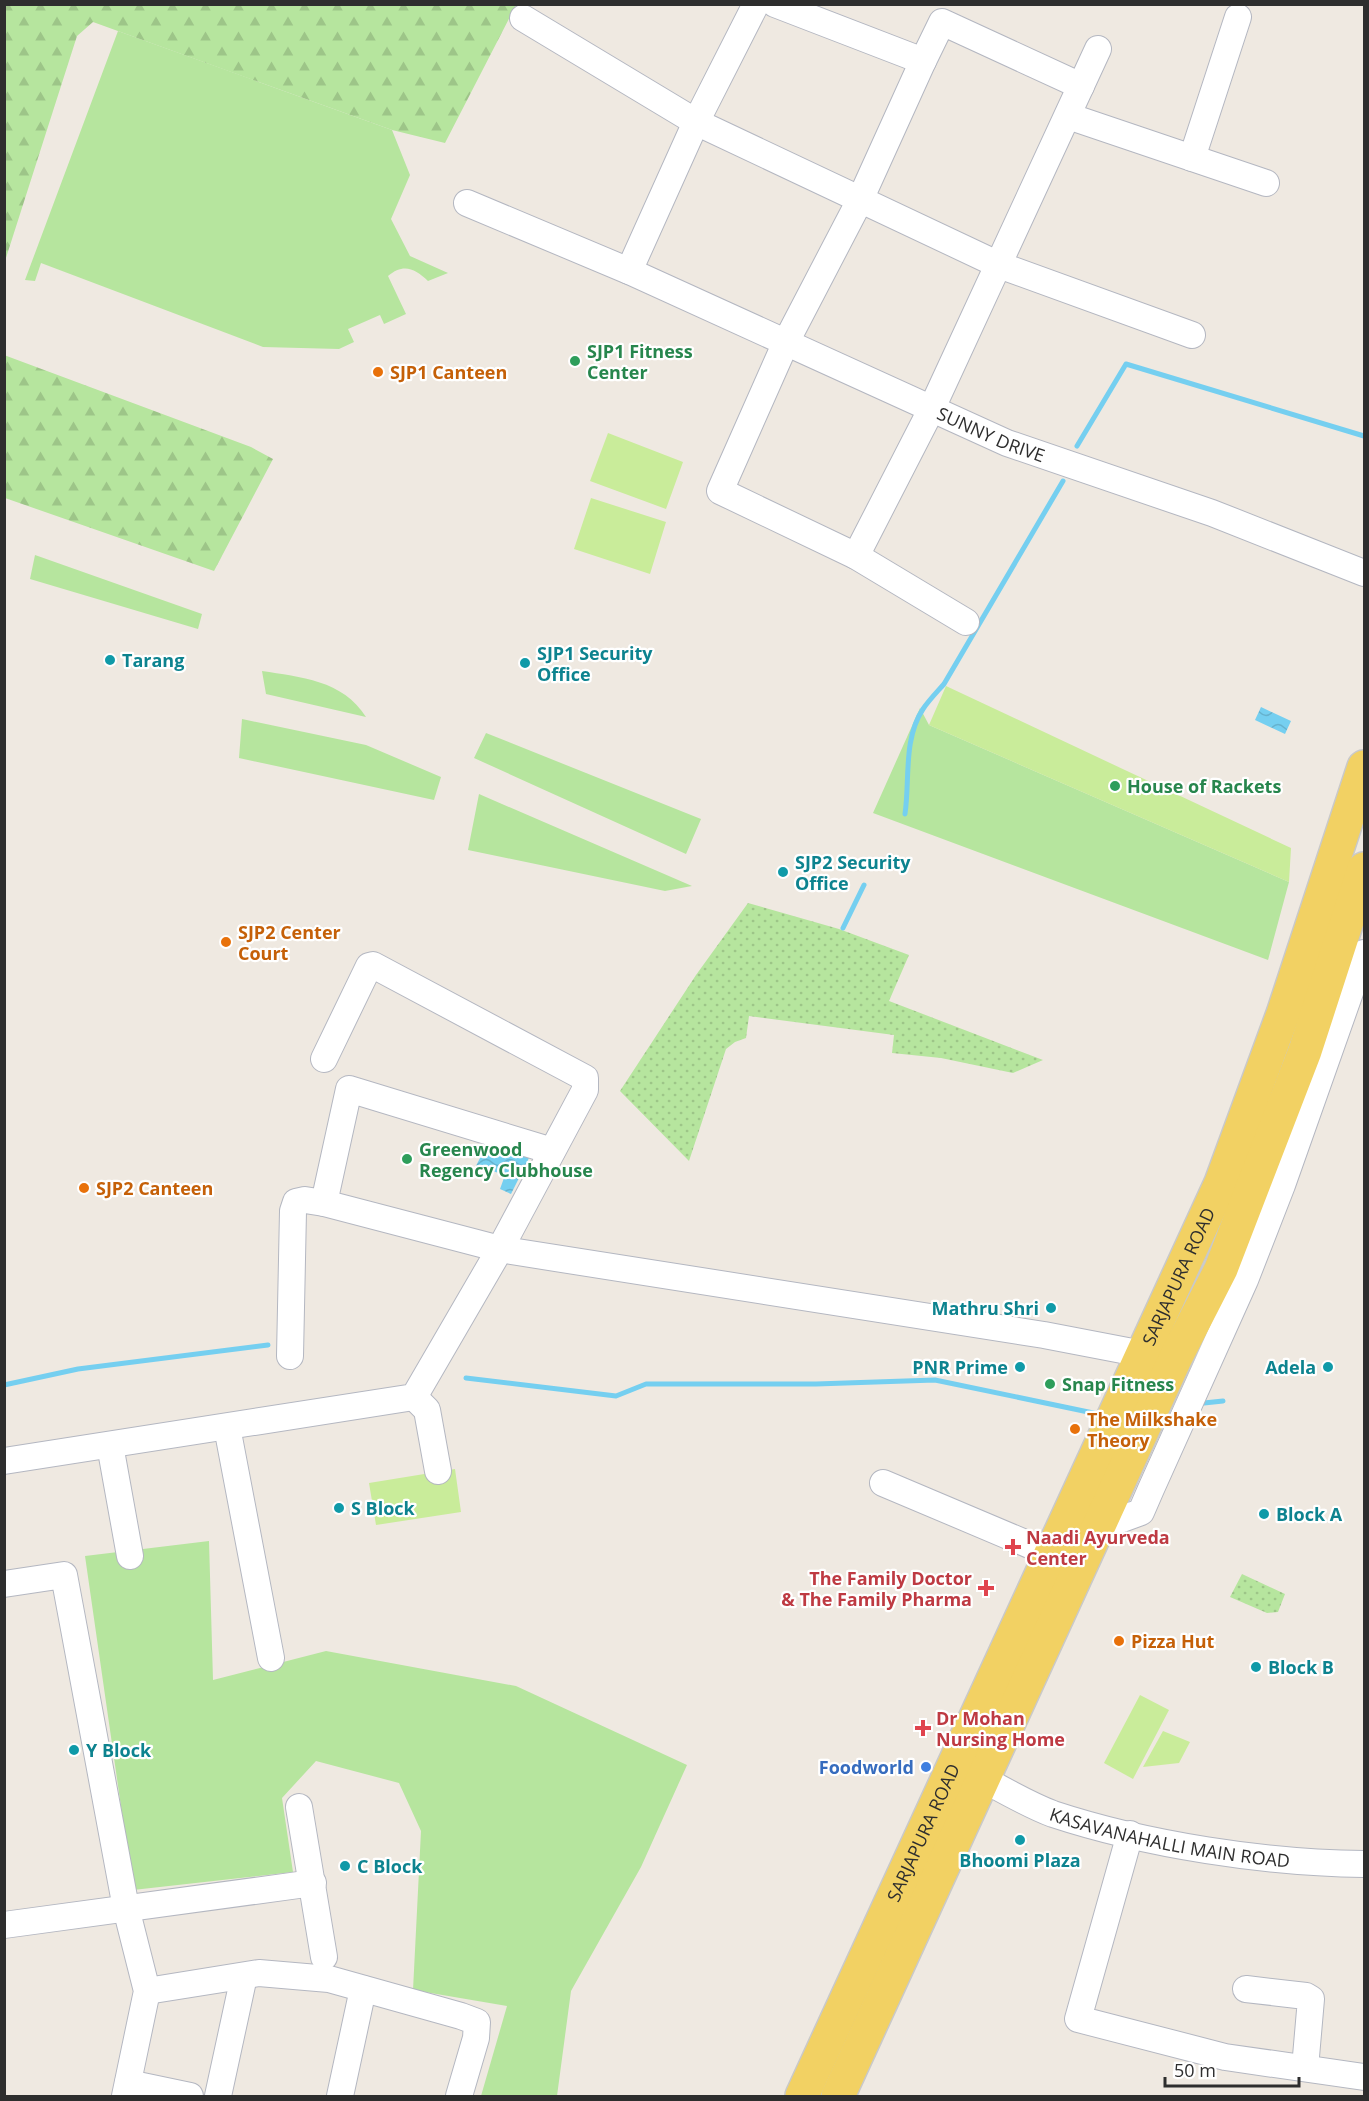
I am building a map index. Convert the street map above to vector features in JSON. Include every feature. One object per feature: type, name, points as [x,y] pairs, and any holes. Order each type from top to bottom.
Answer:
[{"type":"main road","name":"SARJAPURA ROAD","points":[[840,2092],[1176,1357],[1233,1274],[1365,767]]},
{"type":"main road","name":"SARJAPURA ROAD","points":[[807,2086],[1221,1183],[1294,1033],[1365,869]]},
{"type":"main road","points":[[807,2086],[840,2092]]},
{"type":"street","points":[[629,271],[696,122],[756,4]]},
{"type":"street","points":[[775,4],[923,61]]},
{"type":"street","points":[[966,622],[856,556],[720,491],[786,342],[860,200],[946,13],[1081,86]]},
{"type":"street","points":[[1191,158],[1238,17]]},
{"type":"street","points":[[523,18],[696,122],[860,200],[999,265],[1192,335]]},
{"type":"street","points":[[856,556],[932,408],[1098,49]]},
{"type":"street","points":[[1068,116],[1266,183]]},
{"type":"street","name":"SUNNY DRIVE","points":[[467,203],[629,271],[1007,443],[1212,513],[1365,573]]},
{"type":"street","points":[[1233,1274],[1290,1164],[1365,952]]},
{"type":"street","points":[[4,1461],[414,1397],[505,1250],[552,1150],[585,1090],[585,1078],[382,968],[369,966],[324,1059]]},
{"type":"street","points":[[324,1203],[348,1091],[351,1089],[552,1150]]},
{"type":"street","points":[[290,1356],[293,1211],[296,1202],[324,1203],[505,1250],[1044,1335],[1143,1354]]},
{"type":"street","points":[[414,1397],[427,1410],[438,1471]]},
{"type":"street","points":[[227,1427],[271,1658]]},
{"type":"street","points":[[110,1445],[130,1556]]},
{"type":"street","points":[[883,1483],[1051,1554]]},
{"type":"street","points":[[4,1584],[64,1575],[126,1908],[147,1991],[127,2090],[190,2097]]},
{"type":"street","name":"KASAVANAHALLI MAIN ROAD","points":[[983,1779],[1052,1813],[1130,1834],[1211,1850],[1321,1863],[1365,1863]]},
{"type":"street","points":[[299,1807],[324,1957]]},
{"type":"street","points":[[1130,1834],[1078,2019],[1225,2057],[1365,2076]]},
{"type":"street","points":[[4,1925],[313,1883]]},
{"type":"street","points":[[147,1991],[259,1973],[329,1979],[477,2022],[476,2038],[459,2097]]},
{"type":"street","points":[[218,2097],[244,1976]]},
{"type":"street","points":[[340,2097],[363,1989]]},
{"type":"street","points":[[1246,1989],[1306,1996],[1311,1999],[1305,2068]]},
{"type":"green space","points":[[5,5],[516,5],[445,143],[392,130],[93,22],[77,36],[5,261]]},
{"type":"green space","points":[[118,31],[392,130],[410,175],[391,219],[410,256],[448,273],[428,281],[414,270],[404,268],[393,272],[388,276],[406,314],[384,324],[380,315],[348,329],[354,342],[339,349],[263,347],[41,263],[35,281],[25,280]]},
{"type":"green space","points":[[4,355],[251,447],[273,459],[214,571],[5,498]]},
{"type":"green space","points":[[608,433],[683,462],[666,509],[590,481]]},
{"type":"green space","points":[[591,498],[666,522],[650,574],[574,549]]},
{"type":"green space","points":[[35,555],[202,614],[198,629],[30,579]]},
{"type":"green space","points":[[262,671],[320,682],[345,695],[366,717],[266,694]]},
{"type":"green space","name":"House of Rackets","points":[[946,686],[1291,848],[1289,882],[929,725]]},
{"type":"green space","points":[[920,708],[929,725],[1289,882],[1268,960],[873,813]]},
{"type":"green space","points":[[242,719],[366,745],[441,777],[434,800],[239,758]]},
{"type":"green space","points":[[486,733],[701,819],[686,854],[474,758]]},
{"type":"green space","points":[[479,794],[692,886],[665,891],[468,850]]},
{"type":"green space","points":[[748,903],[839,929],[909,955],[889,1001],[1043,1060],[1013,1073],[941,1058],[892,1053],[894,1035],[749,1016],[746,1038],[726,1049],[689,1161],[620,1091],[696,975]]},
{"type":"green space","points":[[455,1469],[461,1512],[376,1525],[369,1483]]},
{"type":"green space","points":[[209,1541],[213,1680],[326,1651],[516,1686],[687,1765],[641,1867],[571,1991],[557,2096],[481,2096],[507,2006],[413,1990],[421,1831],[399,1783],[316,1761],[282,1798],[293,1872],[133,1890],[85,1556]]},
{"type":"green space","points":[[1242,1574],[1285,1594],[1278,1612],[1267,1613],[1230,1597]]},
{"type":"green space","points":[[1140,1695],[1169,1710],[1133,1779],[1104,1763]]},
{"type":"green space","points":[[1163,1731],[1190,1742],[1179,1763],[1143,1767]]},
{"type":"water","points":[[1261,707],[1291,721],[1285,734],[1255,720]]},
{"type":"water","points":[[487,1144],[529,1158],[511,1194],[500,1189],[504,1178],[502,1174],[476,1166]]},
{"type":"waterway","points":[[1077,446],[1126,364],[1364,436]]},
{"type":"waterway","points":[[905,814],[908,760],[912,733],[917,721],[925,706],[944,684],[1063,481]]},
{"type":"waterway","points":[[843,928],[864,885]]},
{"type":"waterway","points":[[4,1385],[78,1369],[268,1345]]},
{"type":"waterway","points":[[466,1378],[616,1396],[646,1384],[816,1384],[935,1380],[1098,1414]]},
{"type":"waterway","points":[[1204,1403],[1223,1401]]},
{"type":"place","name":"SJP1 Fitness Center","points":[[575,361]]},
{"type":"place","name":"SJP1 Canteen","points":[[378,372]]},
{"type":"place","name":"Tarang","points":[[110,660]]},
{"type":"place","name":"SJP1 Security Office","points":[[525,663]]},
{"type":"place","name":"House of Rackets","points":[[1115,786]]},
{"type":"place","name":"SJP2 Security Office","points":[[783,872]]},
{"type":"place","name":"SJP2 Center Court","points":[[226,942]]},
{"type":"place","name":"Greenwood Regency Clubhouse","points":[[407,1159]]},
{"type":"place","name":"SJP2 Canteen","points":[[84,1188]]},
{"type":"place","name":"Mathru Shri","points":[[1051,1308]]},
{"type":"place","name":"PNR Prime","points":[[1020,1367]]},
{"type":"place","name":"Adela","points":[[1328,1367]]},
{"type":"place","name":"Snap Fitness","points":[[1050,1384]]},
{"type":"place","name":"The Milkshake Theory","points":[[1075,1429]]},
{"type":"place","name":"S Block","points":[[339,1508]]},
{"type":"place","name":"Block A","points":[[1264,1514]]},
{"type":"place","name":"Naadi Ayurveda Center","points":[[1013,1547]]},
{"type":"place","name":"The Family Doctor & The Family Pharma","points":[[986,1588]]},
{"type":"place","name":"Pizza Hut","points":[[1119,1641]]},
{"type":"place","name":"Block B","points":[[1256,1667]]},
{"type":"place","name":"Dr Mohan Nursing Home","points":[[923,1728]]},
{"type":"place","name":"Y Block","points":[[74,1750]]},
{"type":"place","name":"Foodworld","points":[[926,1767]]},
{"type":"place","name":"Bhoomi Plaza","points":[[1020,1840]]},
{"type":"place","name":"C Block","points":[[345,1866]]}]
